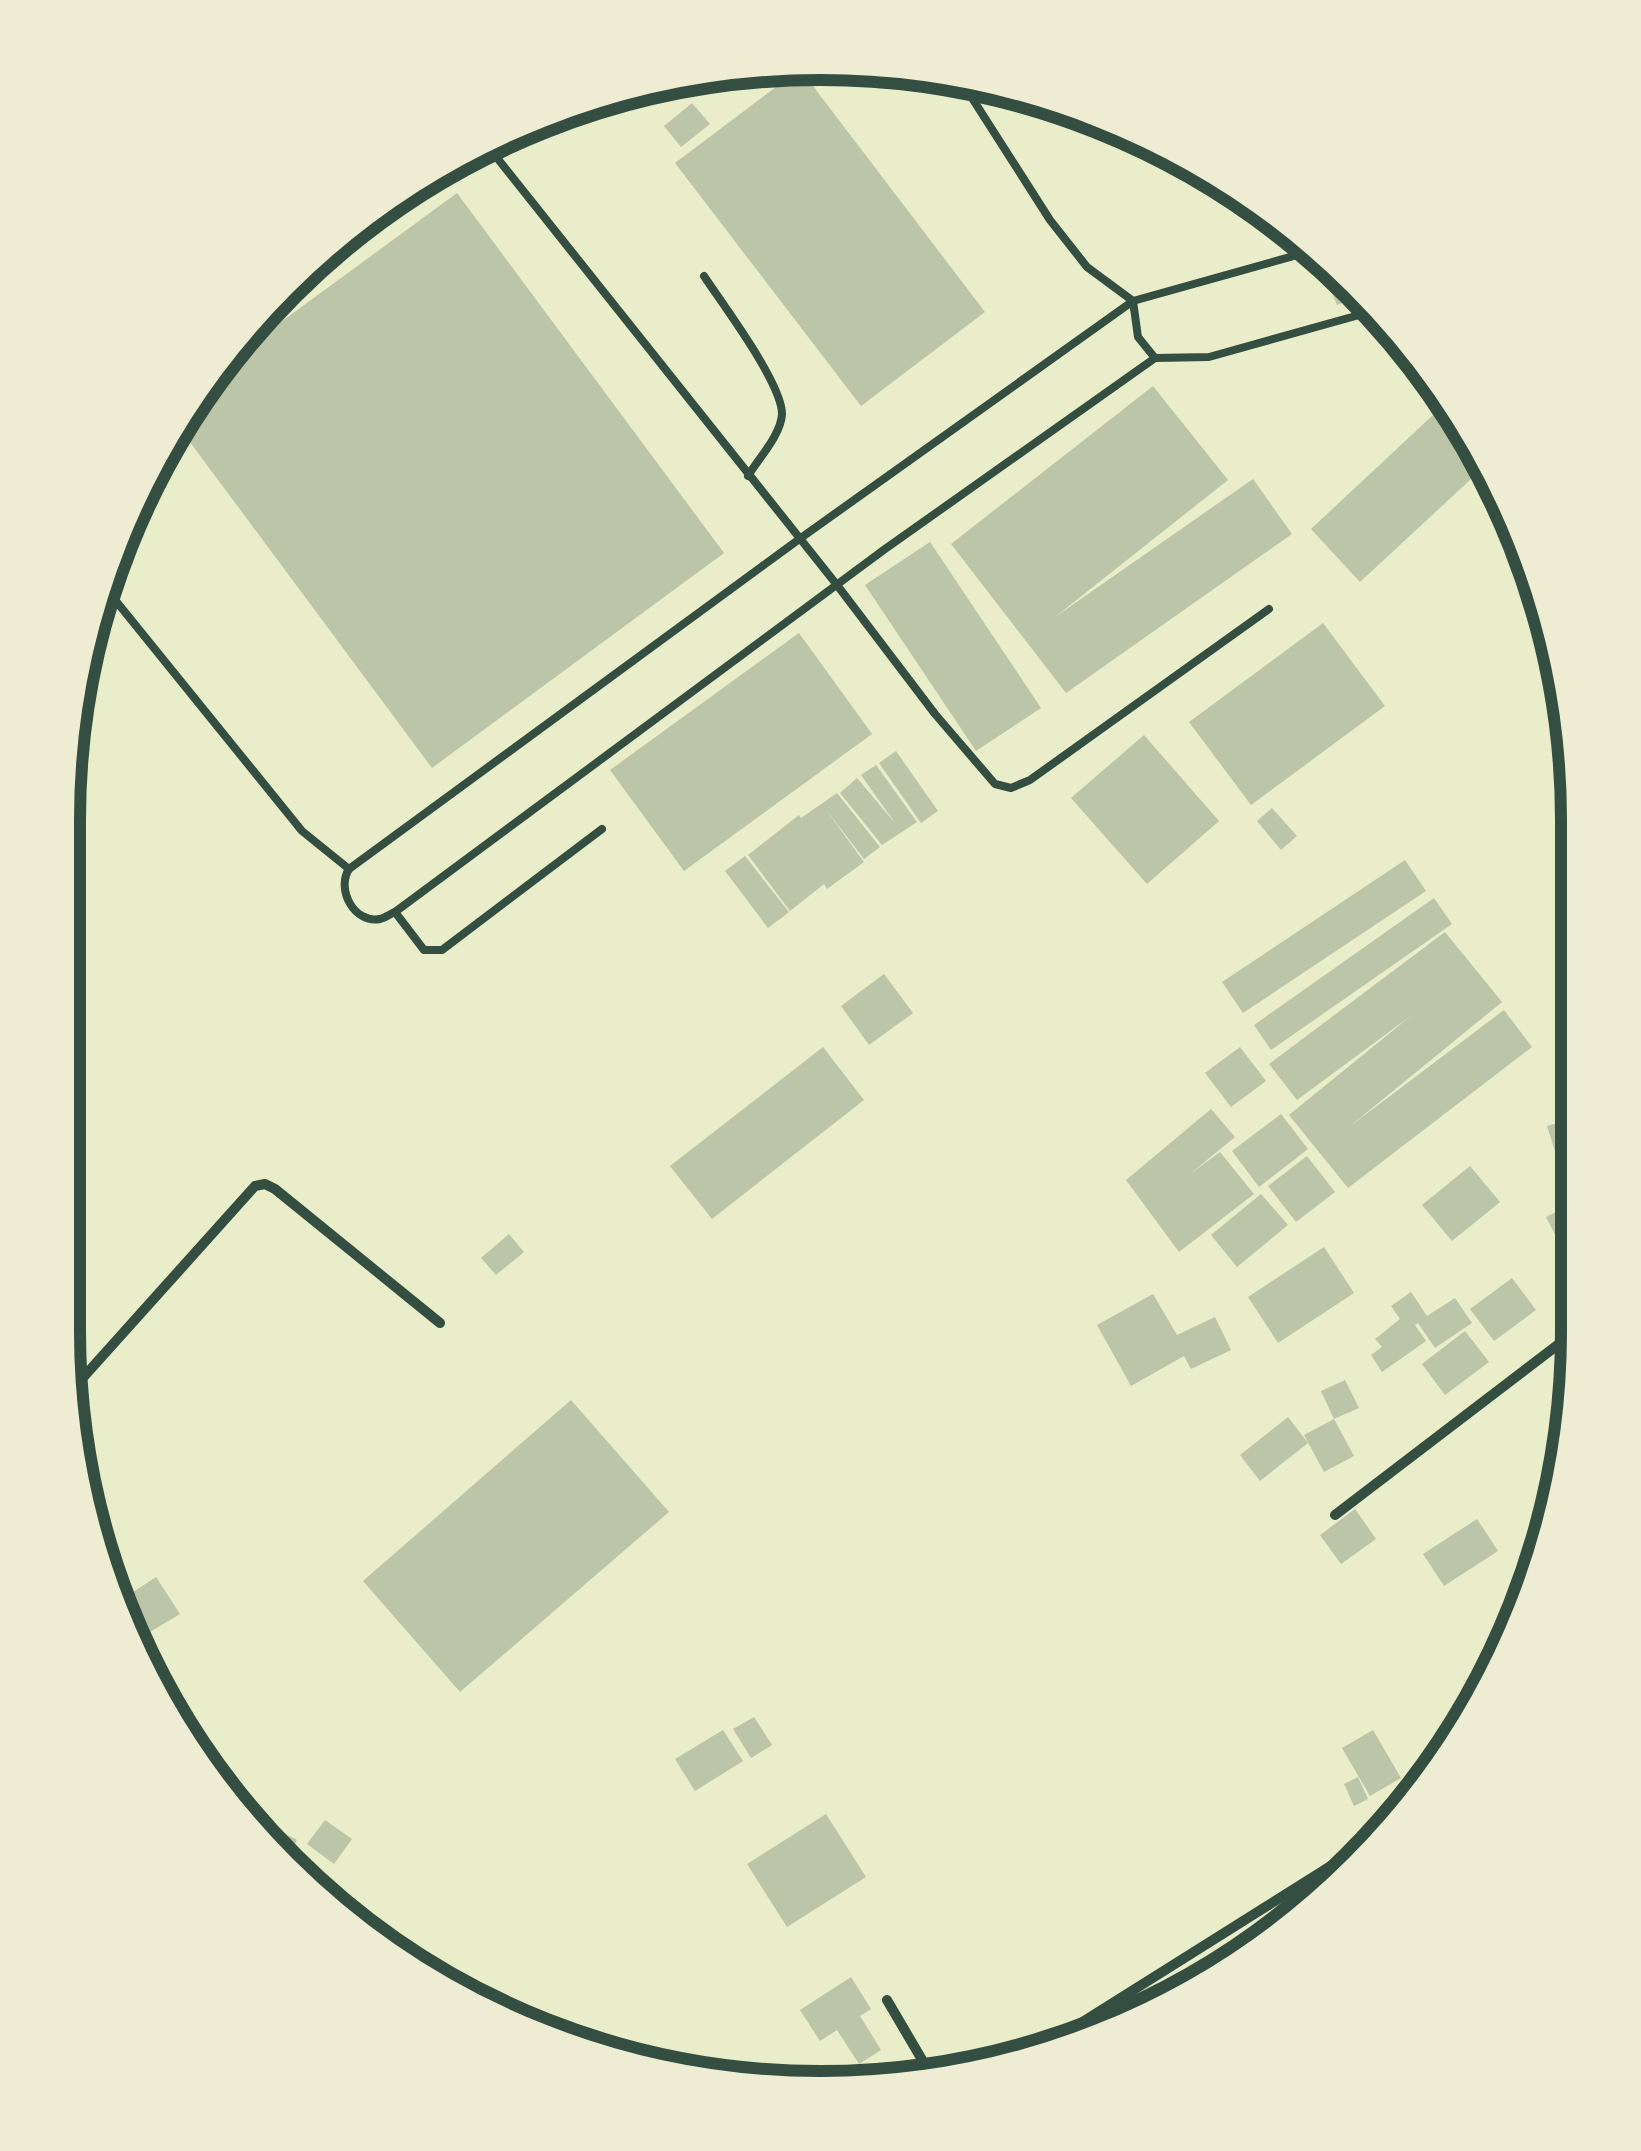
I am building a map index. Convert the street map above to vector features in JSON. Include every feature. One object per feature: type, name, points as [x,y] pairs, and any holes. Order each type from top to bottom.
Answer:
[{"type":"street","points":[[82,1378],[255,1186],[265,1184],[440,1322]]},
{"type":"street","points":[[1335,1515],[1560,1343]]},
{"type":"street","points":[[1079,2025],[1330,1867]]},
{"type":"street","points":[[887,2000],[924,2064]]},
{"type":"lane","points":[[970,95],[1050,220],[1088,267],[1133,301],[1138,337],[1155,358]]},
{"type":"lane","points":[[495,155],[837,585],[934,714],[995,784],[1011,788],[1030,780],[1269,609]]},
{"type":"lane","points":[[1298,255],[1133,301],[349,869],[343,878],[343,889],[354,909],[378,920],[395,912],[837,585],[1155,358],[1209,357],[1361,315]]},
{"type":"lane","points":[[704,276],[772,382],[782,414],[772,439],[748,476]]},
{"type":"lane","points":[[114,599],[302,830],[349,869]]},
{"type":"lane","points":[[395,912],[424,950],[442,950],[602,829]]},
{"type":"building","points":[[809,80],[985,312],[861,406],[675,163],[783,82]]},
{"type":"building","points":[[692,103],[710,124],[681,147],[664,126]]},
{"type":"building","points":[[457,193],[724,553],[432,768],[187,438],[259,338]]},
{"type":"building","points":[[1326,280],[1348,301],[1337,305]]},
{"type":"building","points":[[1153,386],[1228,480],[1055,617],[1253,479],[1292,534],[1066,693],[951,544]]},
{"type":"building","points":[[1433,415],[1454,437],[1475,475],[1360,582],[1311,529]]},
{"type":"building","points":[[930,542],[1041,708],[976,751],[865,585]]},
{"type":"building","points":[[1323,623],[1385,706],[1251,805],[1189,722]]},
{"type":"building","points":[[799,633],[872,734],[684,871],[610,770]]},
{"type":"building","points":[[1144,735],[1219,821],[1147,884],[1071,798]]},
{"type":"building","points":[[896,751],[938,811],[921,823],[879,763]]},
{"type":"building","points":[[876,765],[917,822],[882,845],[840,793],[857,778],[895,823],[861,775]]},
{"type":"building","points":[[837,793],[880,847],[864,859],[824,807],[864,862],[827,889],[824,884],[790,911],[748,855],[799,815],[801,818]]},
{"type":"building","points":[[1272,808],[1297,836],[1281,850],[1257,821]]},
{"type":"building","points":[[745,856],[789,912],[768,928],[725,871]]},
{"type":"building","points":[[1405,860],[1426,891],[1243,1013],[1222,982]]},
{"type":"building","points":[[1434,898],[1452,924],[1271,1050],[1254,1025]]},
{"type":"building","points":[[1445,932],[1502,1002],[1349,1127],[1504,1010],[1532,1047],[1348,1188],[1289,1115],[1412,1015],[1297,1100],[1269,1064]]},
{"type":"building","points":[[884,974],[913,1013],[869,1045],[841,1006]]},
{"type":"building","points":[[823,1047],[864,1100],[712,1219],[670,1166]]},
{"type":"building","points":[[1240,1047],[1266,1081],[1231,1107],[1205,1073]]},
{"type":"building","points":[[1211,1109],[1235,1137],[1190,1174],[1220,1152],[1254,1194],[1179,1252],[1126,1180]]},
{"type":"building","points":[[1281,1114],[1308,1149],[1259,1187],[1232,1151]]},
{"type":"building","points":[[1561,1122],[1561,1163],[1559,1164],[1547,1126]]},
{"type":"building","points":[[1307,1156],[1335,1192],[1296,1222],[1268,1186]]},
{"type":"building","points":[[1470,1166],[1500,1202],[1452,1241],[1422,1205]]},
{"type":"building","points":[[1261,1194],[1288,1225],[1237,1267],[1211,1235]]},
{"type":"building","points":[[1561,1210],[1561,1246],[1546,1217]]},
{"type":"building","points":[[509,1234],[524,1252],[496,1275],[481,1258]]},
{"type":"building","points":[[1324,1247],[1354,1293],[1278,1343],[1248,1297]]},
{"type":"building","points":[[1512,1278],[1536,1310],[1494,1341],[1470,1309]]},
{"type":"building","points":[[1411,1292],[1427,1316],[1455,1298],[1472,1323],[1435,1348],[1418,1323],[1415,1325],[1426,1341],[1382,1372],[1371,1355],[1382,1347],[1375,1339],[1400,1319],[1391,1306]]},
{"type":"building","points":[[1153,1294],[1177,1335],[1215,1317],[1231,1350],[1191,1369],[1184,1356],[1131,1386],[1097,1325]]},
{"type":"building","points":[[1465,1331],[1489,1362],[1445,1395],[1422,1364]]},
{"type":"building","points":[[1345,1380],[1359,1408],[1334,1419],[1321,1391]]},
{"type":"building","points":[[571,1400],[669,1512],[460,1692],[363,1581]]},
{"type":"building","points":[[1288,1417],[1308,1443],[1260,1481],[1240,1455]]},
{"type":"building","points":[[1334,1419],[1354,1456],[1324,1472],[1304,1435]]},
{"type":"building","points":[[1355,1509],[1376,1539],[1341,1564],[1320,1535]]},
{"type":"building","points":[[1477,1519],[1498,1551],[1444,1586],[1423,1554]]},
{"type":"building","points":[[156,1577],[180,1614],[150,1632],[129,1595]]},
{"type":"building","points":[[754,1717],[772,1745],[751,1758],[733,1729]]},
{"type":"building","points":[[723,1730],[743,1761],[695,1791],[675,1759]]},
{"type":"building","points":[[1373,1730],[1401,1778],[1370,1796],[1342,1748]]},
{"type":"building","points":[[1358,1777],[1368,1799],[1354,1806],[1344,1784]]},
{"type":"building","points":[[826,1814],[866,1877],[787,1927],[747,1864]]},
{"type":"building","points":[[325,1820],[352,1839],[334,1864],[307,1844]]},
{"type":"building","points":[[271,1826],[297,1840],[292,1849]]},
{"type":"building","points":[[851,1977],[871,2009],[860,2016],[881,2050],[859,2064],[837,2030],[820,2041],[800,2010]]}]
